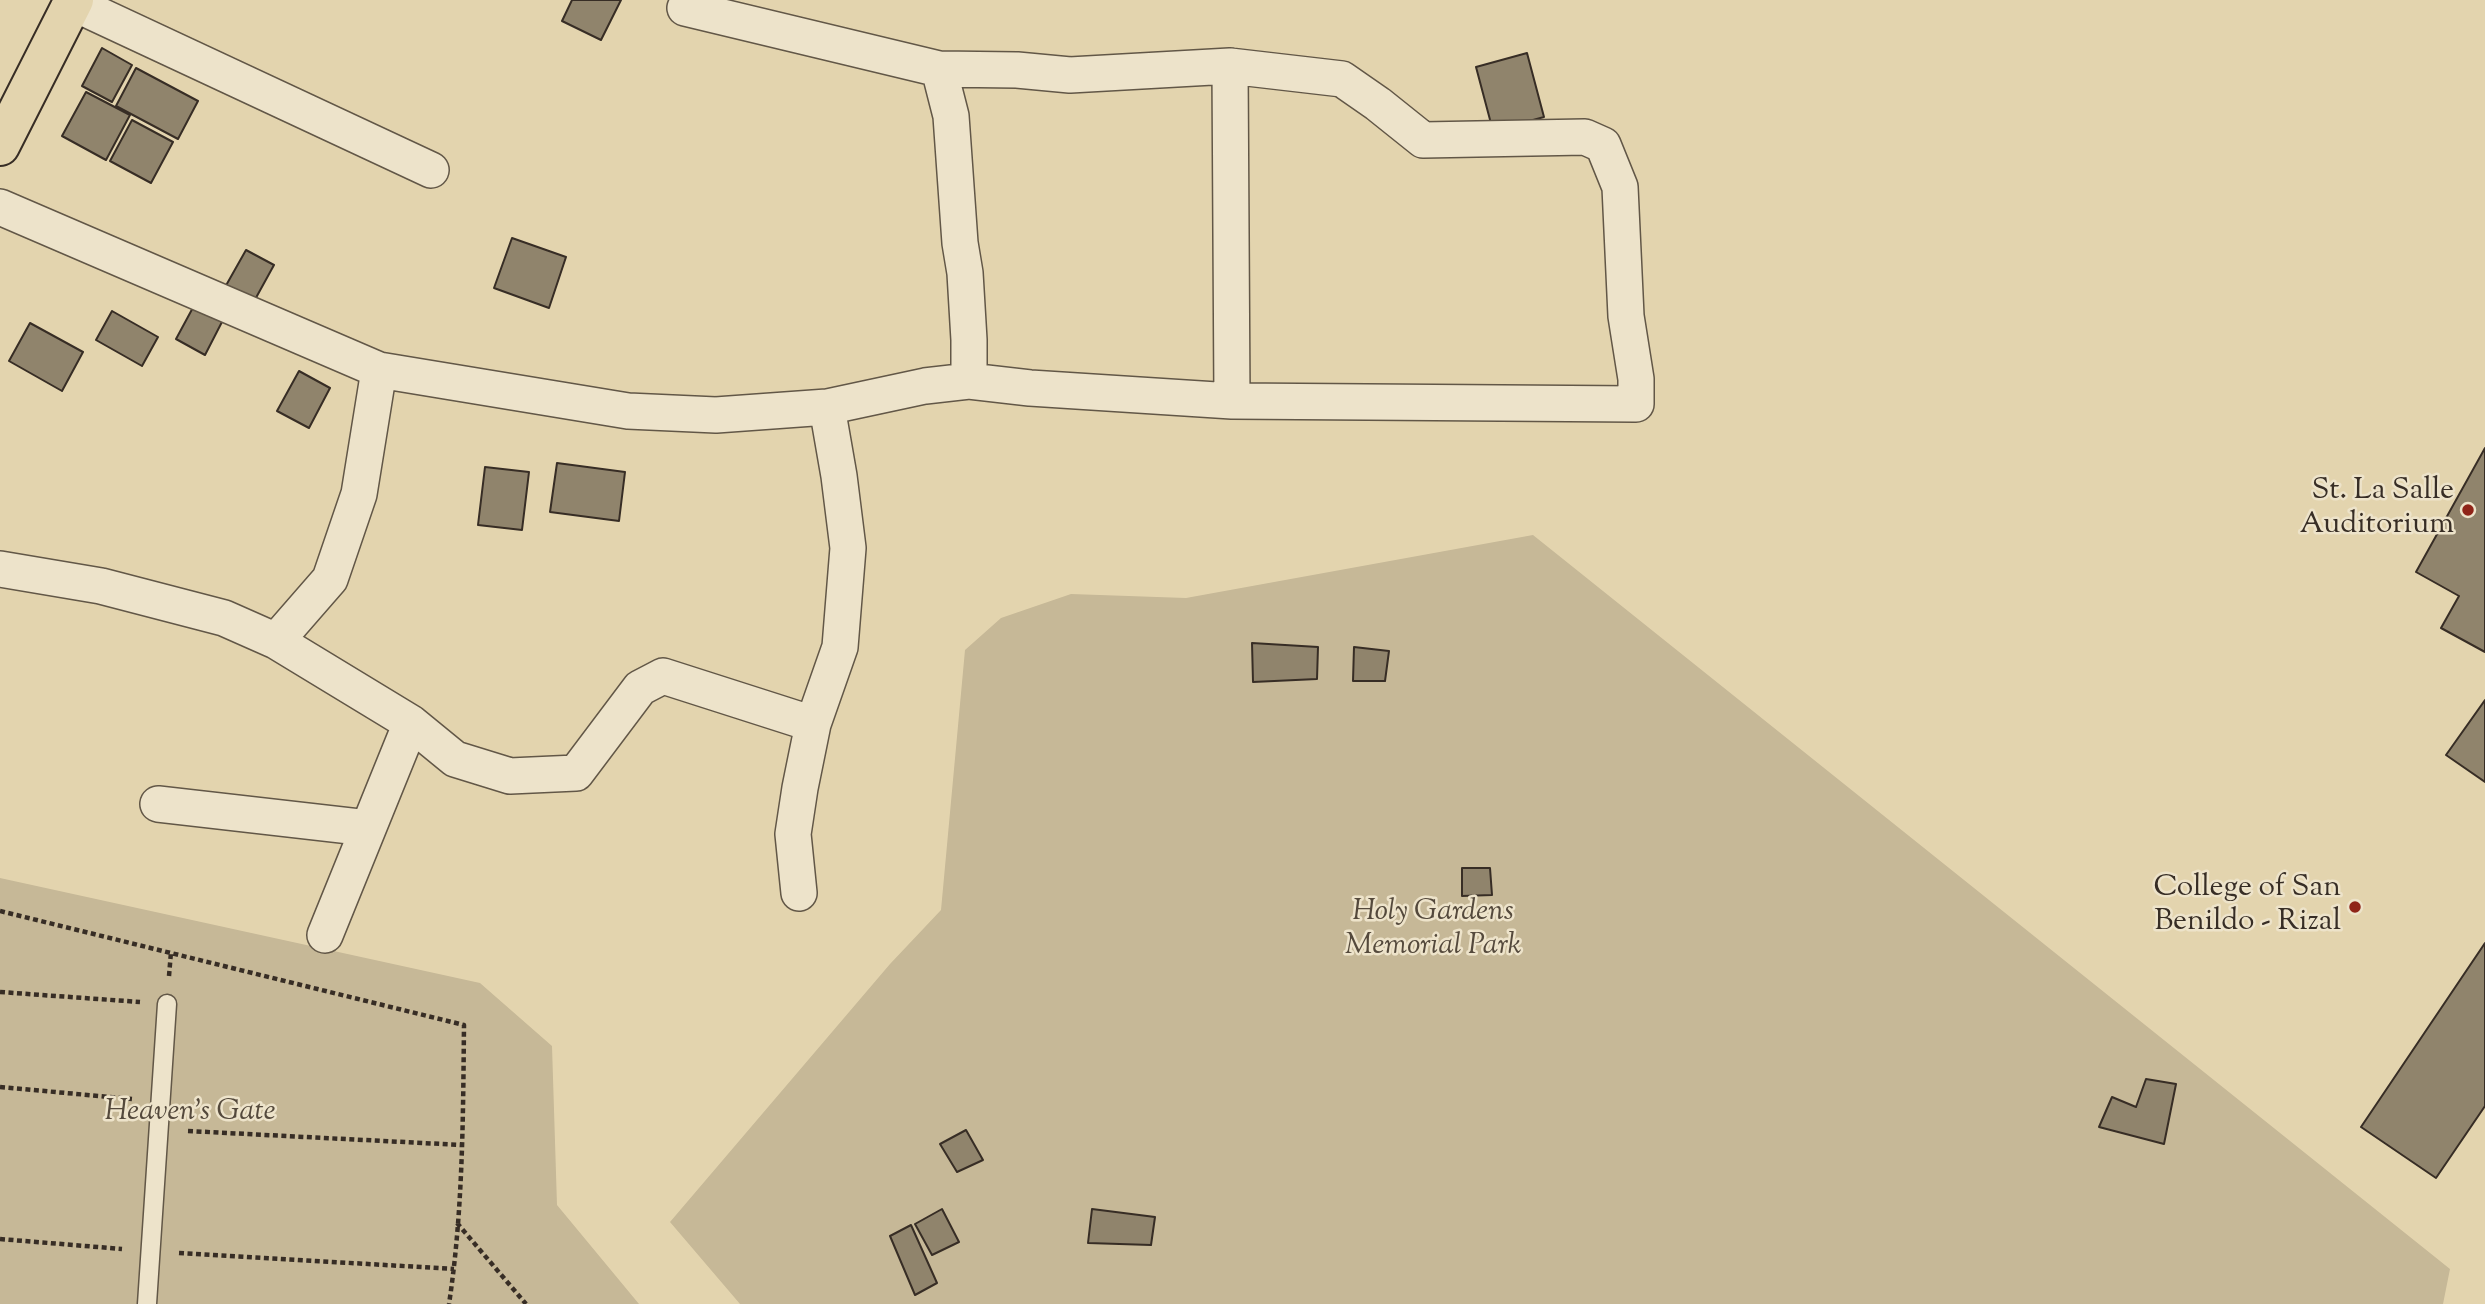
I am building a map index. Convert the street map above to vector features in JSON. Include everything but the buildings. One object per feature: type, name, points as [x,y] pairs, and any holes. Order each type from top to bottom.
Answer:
[{"type":"main road","points":[[0,146],[73,1]]},
{"type":"street","points":[[73,1],[431,170]]},
{"type":"street","points":[[0,206],[379,370],[628,411],[716,415],[827,407],[925,386],[968,381],[1030,388],[1232,401],[1636,404],[1636,379],[1626,316],[1620,187],[1603,145],[1585,137],[1423,140],[1342,79],[1230,66],[1070,75],[939,69],[685,8]]},
{"type":"street","points":[[1230,66],[1232,401]]},
{"type":"street","points":[[939,69],[951,116],[960,243],[965,273],[969,340],[968,381]]},
{"type":"street","points":[[276,641],[330,579],[359,494],[379,370]]},
{"type":"street","points":[[799,893],[793,834],[813,724],[840,647],[848,548],[827,407]]},
{"type":"street","points":[[0,569],[101,586],[224,618],[276,641],[411,723],[455,759],[510,776],[576,773],[640,688],[663,676],[813,724]]},
{"type":"street","points":[[325,935],[411,723]]},
{"type":"street","points":[[158,804],[368,828]]},
{"type":"lane","points":[[147,1304],[167,1004]]},
{"type":"path","points":[[0,911],[464,1025],[462,1145],[454,1269],[449,1304]]},
{"type":"path","points":[[0,992],[167,1004]]},
{"type":"path","points":[[0,1087],[160,1101]]},
{"type":"path","points":[[159,1129],[462,1145]]},
{"type":"path","points":[[457,1223],[526,1304]]},
{"type":"path","points":[[0,1239],[150,1252],[454,1269]]},
{"type":"green space","name":"Holy Gardens Memorial Park","points":[[1533,535],[2450,1269],[2443,1304],[740,1304],[670,1222],[890,964],[941,910],[965,650],[1001,618],[1071,594],[1186,598]]},
{"type":"green space","name":"Heaven's Gate","points":[[0,878],[480,983],[552,1046],[557,1205],[639,1304],[0,1304]]},
{"type":"place","name":"St. La Salle Auditorium","points":[[2468,510]]},
{"type":"place","name":"College of San Benildo - Rizal","points":[[2355,907]]}]
